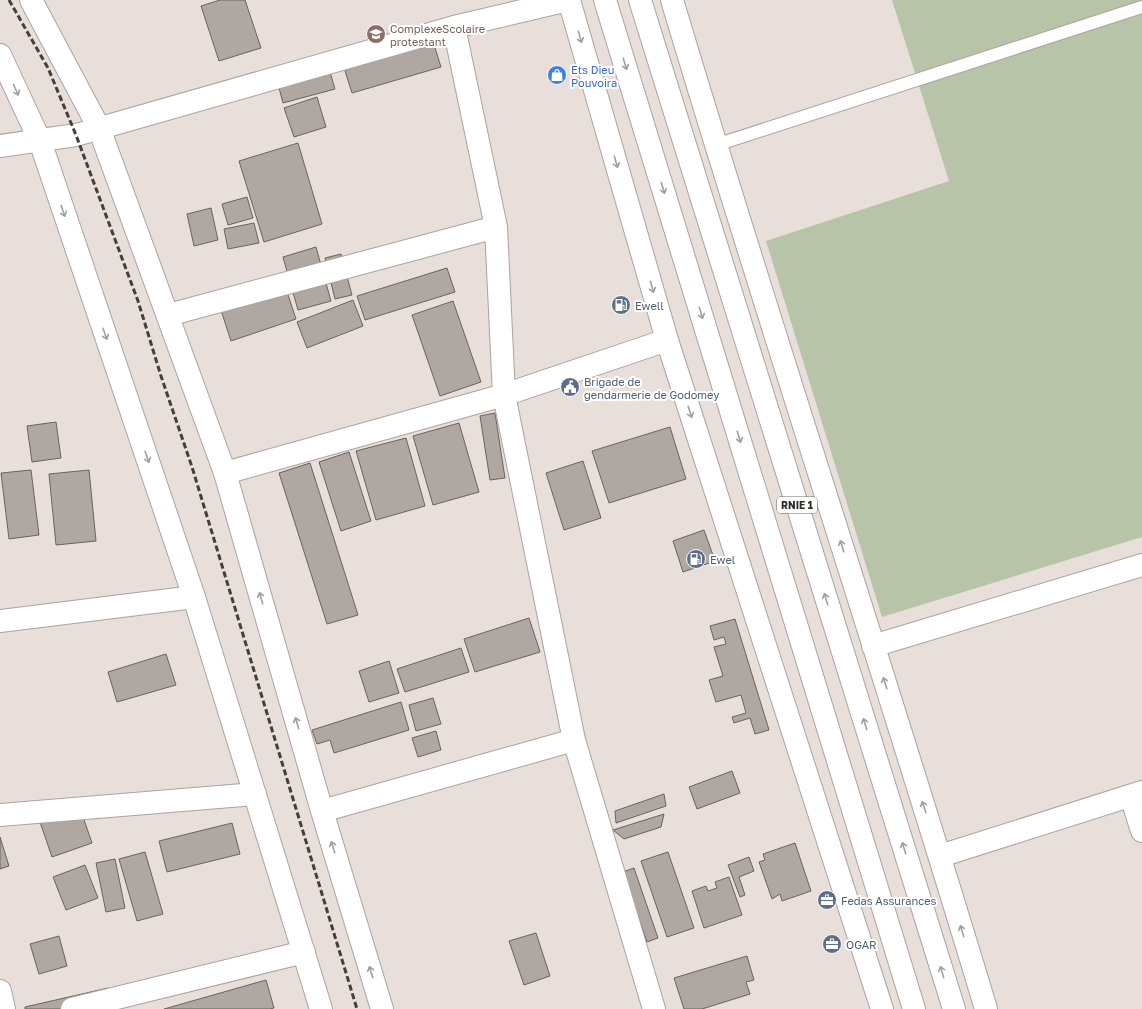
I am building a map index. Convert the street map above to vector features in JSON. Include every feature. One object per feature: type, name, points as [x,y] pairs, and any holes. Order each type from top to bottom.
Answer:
[{"type":"main road","points":[[31,0],[99,128],[225,473],[322,811],[382,1009]]},
{"type":"main road","points":[[0,146],[40,141],[99,128],[454,27],[569,0],[667,340],[882,1009]]},
{"type":"main road","name":"RNIE 1","points":[[605,0],[914,1009]]},
{"type":"main road","name":"RNIE 1","points":[[640,0],[954,1009]]},
{"type":"main road","points":[[672,0],[716,145],[940,856],[986,1009]]},
{"type":"main road","points":[[454,27],[496,228],[504,395],[574,740],[654,1009]]},
{"type":"main road","points":[[0,54],[40,141],[194,597],[321,1009]]},
{"type":"main road","points":[[168,315],[496,228]]},
{"type":"main road","points":[[225,473],[504,395],[667,340]]},
{"type":"main road","points":[[873,646],[1142,565]]},
{"type":"main road","points":[[0,621],[194,597]]},
{"type":"main road","points":[[322,811],[574,740]]},
{"type":"main road","points":[[0,815],[255,794]]},
{"type":"main road","points":[[940,856],[1137,794],[1142,831]]},
{"type":"main road","points":[[72,1009],[304,952]]},
{"type":"main road","points":[[0,991],[4,1009]]},
{"type":"lane","points":[[716,145],[1142,7]]},
{"type":"green space","points":[[892,0],[1142,0],[1142,537],[882,617],[766,241],[949,181]]},
{"type":"building","points":[[220,0],[245,0],[261,48],[219,61],[201,6]]},
{"type":"building","points":[[430,32],[441,67],[352,93],[341,58]]},
{"type":"building","points":[[325,55],[335,89],[283,103],[274,69]]},
{"type":"building","points":[[317,97],[326,127],[294,137],[284,108]]},
{"type":"building","points":[[298,143],[322,224],[264,242],[239,161]]},
{"type":"building","points":[[247,197],[253,218],[228,225],[222,204]]},
{"type":"building","points":[[211,208],[218,240],[194,246],[187,214]]},
{"type":"building","points":[[254,223],[259,243],[228,249],[224,229]]},
{"type":"building","points":[[316,247],[331,301],[298,310],[283,257]]},
{"type":"building","points":[[341,254],[352,295],[335,299],[325,258]]},
{"type":"building","points":[[447,268],[455,292],[365,320],[357,296]]},
{"type":"building","points":[[283,280],[296,319],[231,341],[218,301]]},
{"type":"building","points":[[353,300],[363,326],[307,348],[297,322]]},
{"type":"building","points":[[453,301],[481,382],[440,396],[412,315]]},
{"type":"building","points":[[495,413],[505,478],[490,480],[480,416]]},
{"type":"building","points":[[56,422],[61,458],[32,462],[27,426]]},
{"type":"building","points":[[459,423],[479,492],[433,505],[413,436]]},
{"type":"building","points":[[670,427],[686,479],[609,503],[592,451]]},
{"type":"building","points":[[406,438],[425,506],[376,520],[356,451]]},
{"type":"building","points":[[349,452],[371,521],[341,531],[319,462]]},
{"type":"building","points":[[583,461],[601,518],[564,530],[546,473]]},
{"type":"building","points":[[310,463],[358,615],[327,624],[279,473]]},
{"type":"building","points":[[31,470],[39,535],[9,539],[1,473]]},
{"type":"building","points":[[89,470],[96,541],[56,545],[49,474]]},
{"type":"building","points":[[704,530],[715,561],[683,572],[673,541]]},
{"type":"building","points":[[529,618],[540,652],[475,672],[464,639]]},
{"type":"building","points":[[735,619],[769,730],[755,734],[750,718],[734,723],[732,717],[746,713],[741,695],[716,702],[709,680],[723,676],[714,647],[726,644],[724,637],[714,640],[710,626]]},
{"type":"building","points":[[461,648],[469,672],[405,692],[397,669]]},
{"type":"building","points":[[166,654],[176,685],[117,702],[108,672]]},
{"type":"building","points":[[389,661],[399,693],[369,702],[359,671]]},
{"type":"building","points":[[433,698],[441,724],[416,731],[409,705]]},
{"type":"building","points":[[401,702],[409,730],[334,753],[330,740],[317,744],[312,730]]},
{"type":"building","points":[[436,731],[441,750],[418,757],[412,738]]},
{"type":"building","points":[[732,771],[740,793],[697,809],[689,787]]},
{"type":"building","points":[[664,794],[666,806],[616,823],[615,811]]},
{"type":"building","points":[[80,808],[92,843],[52,857],[40,822]]},
{"type":"building","points":[[664,814],[661,827],[624,839],[613,830]]},
{"type":"building","points":[[232,823],[240,854],[167,872],[159,841]]},
{"type":"building","points":[[0,837],[9,866],[0,869]]},
{"type":"building","points":[[795,843],[811,891],[782,901],[780,894],[772,899],[759,862],[765,860],[763,854]]},
{"type":"building","points":[[145,852],[163,914],[137,921],[119,859]]},
{"type":"building","points":[[668,852],[694,928],[667,937],[641,861]]},
{"type":"building","points":[[749,857],[754,871],[739,877],[745,895],[740,897],[728,865]]},
{"type":"building","points":[[115,859],[125,908],[106,912],[96,863]]},
{"type":"building","points":[[85,865],[98,898],[66,910],[53,877]]},
{"type":"building","points":[[634,868],[658,938],[647,942],[623,872]]},
{"type":"building","points":[[729,877],[742,915],[704,928],[692,891],[706,886],[708,891],[717,888],[715,882]]},
{"type":"building","points":[[536,933],[550,976],[524,985],[509,941]]},
{"type":"building","points":[[59,936],[67,966],[39,974],[30,944]]},
{"type":"building","points":[[747,956],[754,980],[746,982],[750,994],[702,1009],[684,1009],[674,978]]},
{"type":"building","points":[[266,980],[274,1008],[164,1009]]},
{"type":"building","points":[[108,988],[113,1009],[25,1009],[25,1007]]},
{"type":"railway","points":[[9,0],[48,68],[76,135],[138,301],[161,376],[192,467],[357,1009]]},
{"type":"place","name":"ComplexeScolaire protestant","points":[[376,34]]},
{"type":"place","name":"Ets Dieu Pouvoira","points":[[557,75]]},
{"type":"place","name":"Ewell","points":[[621,305]]},
{"type":"place","name":"Brigade de gendarmerie de Godomey","points":[[570,387]]},
{"type":"place","name":"Ewel","points":[[696,559]]},
{"type":"place","name":"Fedas Assurances","points":[[827,900]]},
{"type":"place","name":"OGAR","points":[[832,944]]}]
